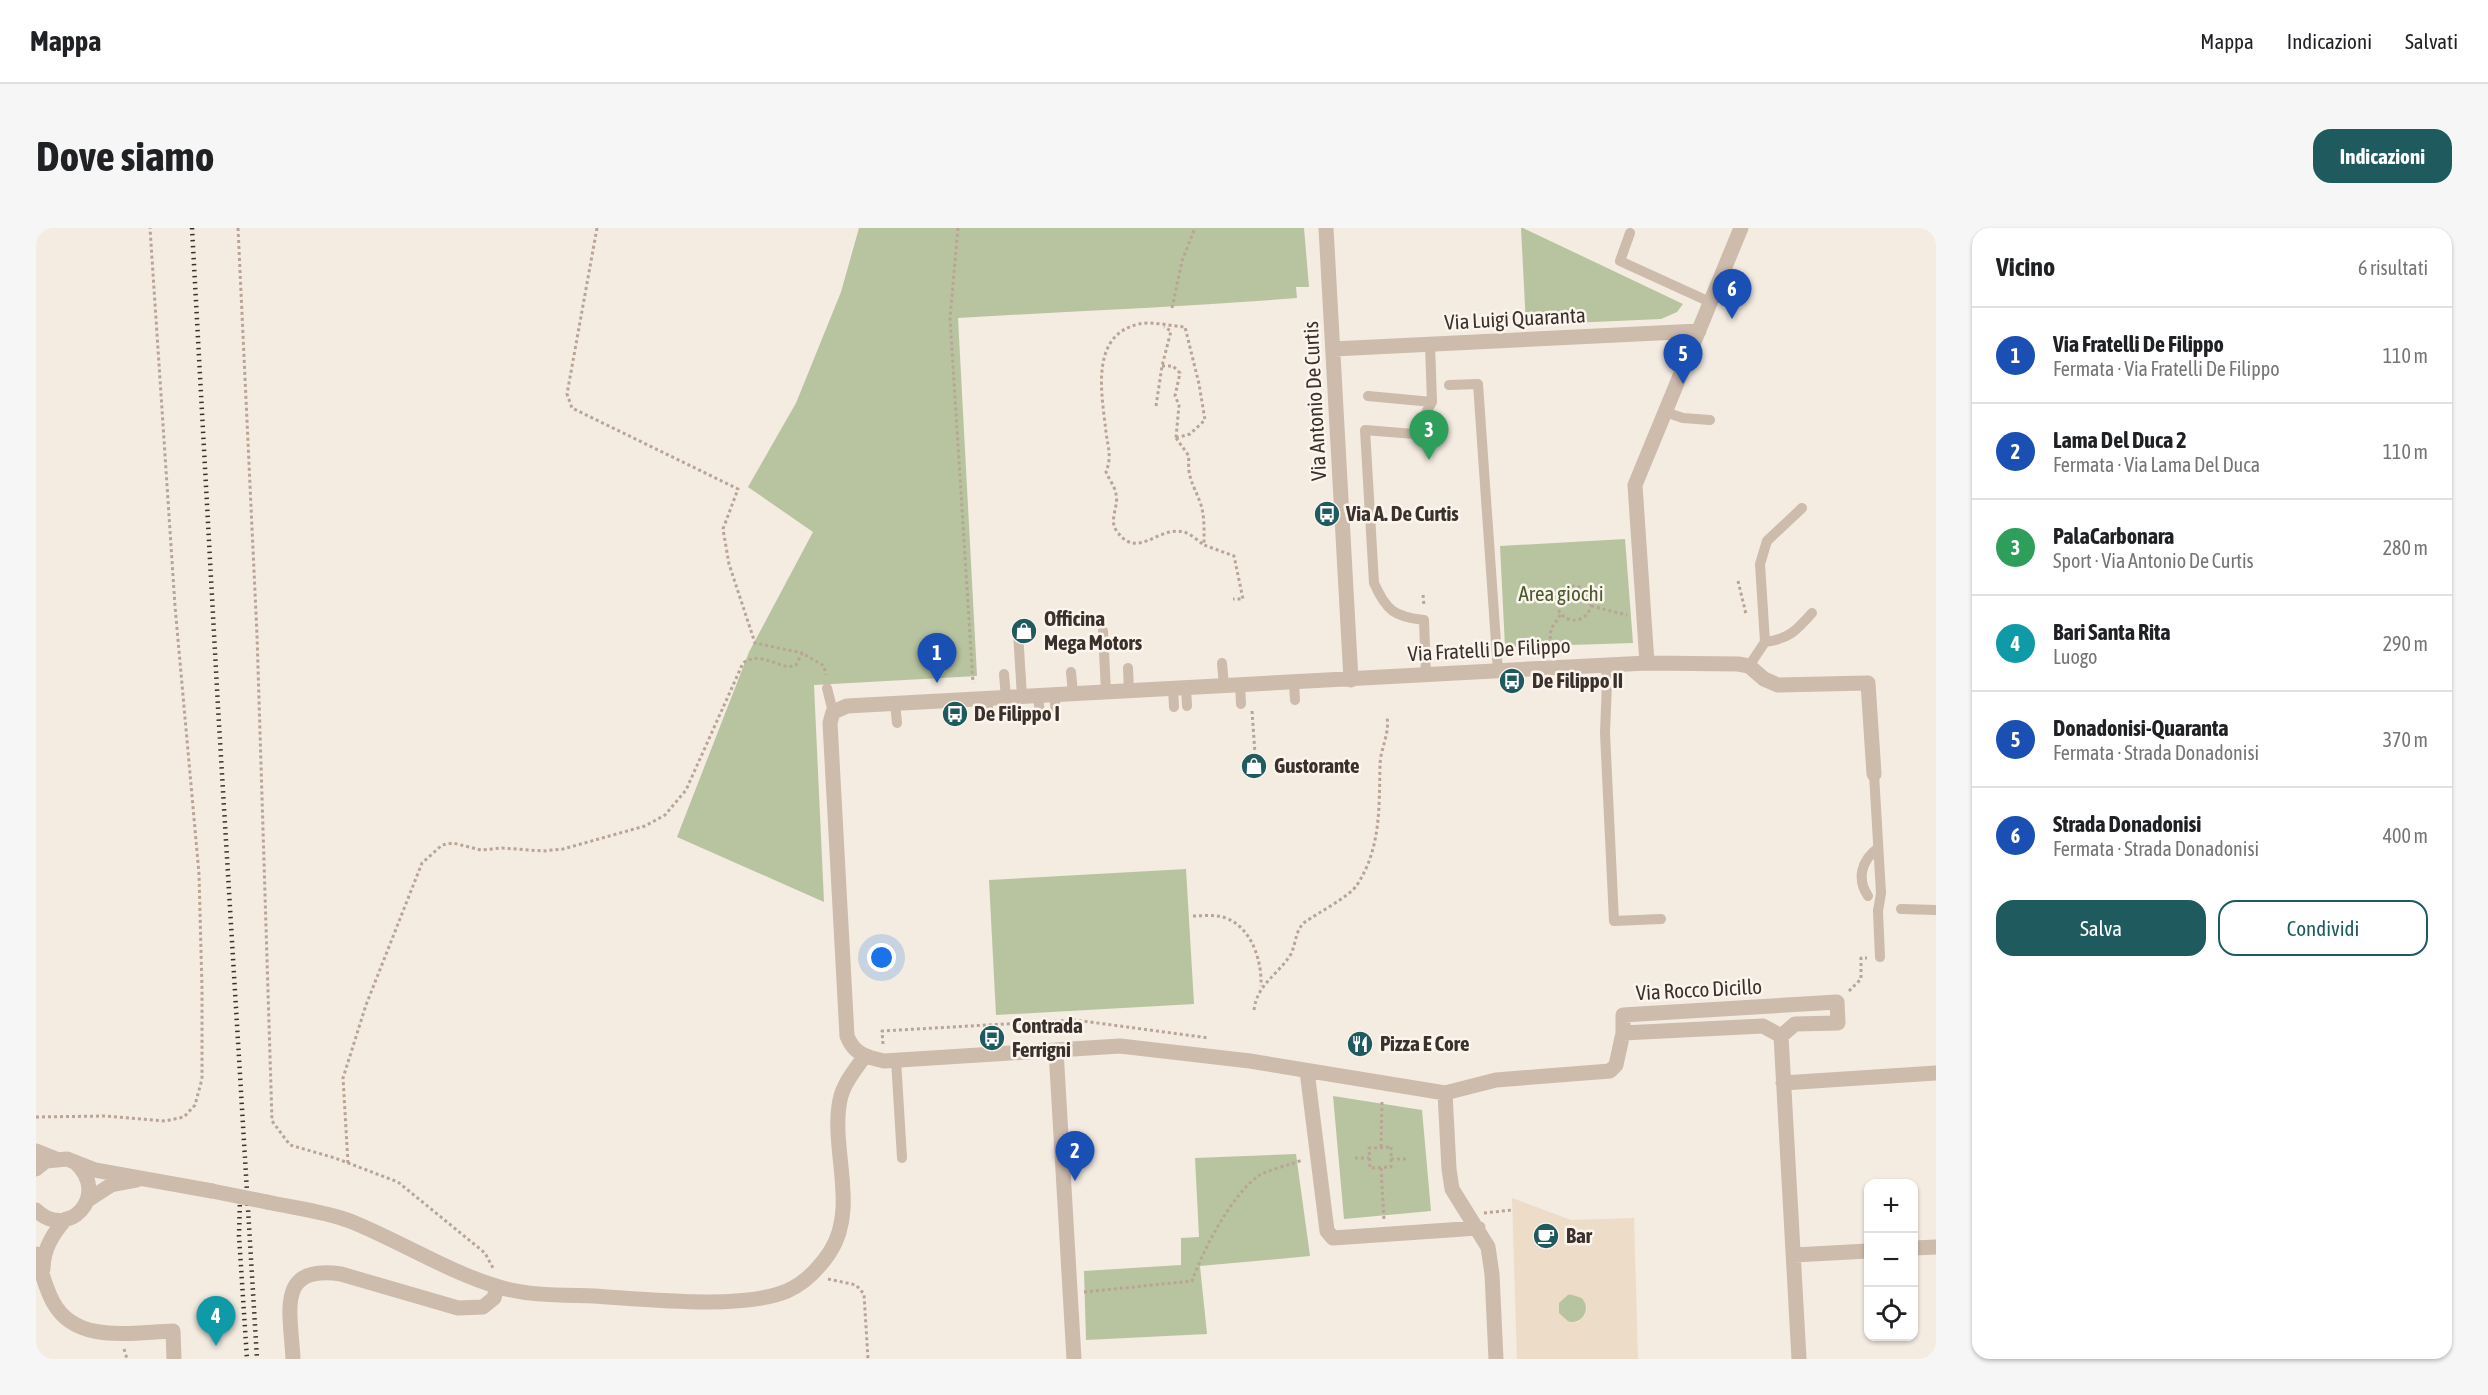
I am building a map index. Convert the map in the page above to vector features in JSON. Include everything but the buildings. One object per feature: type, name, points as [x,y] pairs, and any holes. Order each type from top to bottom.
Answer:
[{"type":"street","name":"Via Antonio De Curtis","points":[[1326,228],[1351,680]]},
{"type":"street","points":[[1647,663],[1635,489],[1741,228]]},
{"type":"street","name":"Via Luigi Quaranta","points":[[1333,349],[1699,331]]},
{"type":"street","name":"Via Fratelli De Filippo","points":[[833,712],[847,706],[1605,665],[1647,663],[1749,666]]},
{"type":"street","points":[[1749,666],[1764,679],[1778,685],[1868,683],[1874,774]]},
{"type":"street","points":[[833,712],[830,723],[847,1036],[852,1048],[864,1057],[890,1061],[1120,1046],[1200,1053],[1445,1093],[1497,1080],[1610,1071],[1616,1065],[1623,1033]]},
{"type":"street","points":[[1799,1359],[1781,1036],[1795,1024],[1838,1023],[1837,1002]]},
{"type":"street","name":"Via Rocco Dicillo","points":[[1781,1036],[1763,1026],[1623,1033],[1623,1016],[1837,1002]]},
{"type":"street","points":[[1056,1050],[1074,1359]]},
{"type":"street","points":[[36,1169],[46,1161],[66,1159],[95,1170],[267,1202],[349,1221],[497,1287],[530,1293],[651,1299],[758,1299],[788,1291],[814,1272],[832,1249],[840,1229],[843,1208],[839,1106],[846,1083],[864,1057]]},
{"type":"street","points":[[1306,1071],[1327,1231],[1333,1238],[1385,1228],[1478,1228]]},
{"type":"street","points":[[1783,1083],[1936,1073]]},
{"type":"street","points":[[1445,1093],[1452,1189],[1488,1247],[1496,1359]]},
{"type":"street","points":[[36,1151],[56,1159]]},
{"type":"street","points":[[44,1278],[42,1266],[48,1244],[57,1228],[83,1208],[88,1200],[90,1190],[88,1179],[76,1163]]},
{"type":"street","points":[[88,1200],[111,1185],[138,1180],[156,1180]]},
{"type":"street","points":[[36,1210],[46,1218],[66,1219]]},
{"type":"street","points":[[1918,1248],[1936,1247]]},
{"type":"street","points":[[1794,1255],[1864,1251]]},
{"type":"street","points":[[36,1254],[54,1304],[70,1322],[82,1328],[109,1333],[173,1331],[174,1359]]},
{"type":"street","points":[[293,1359],[291,1298],[293,1287],[299,1280],[311,1273],[322,1271],[341,1274],[458,1308],[483,1306],[494,1298],[497,1287]]},
{"type":"lane","points":[[1630,233],[1620,261],[1710,302]]},
{"type":"lane","points":[[1426,675],[1424,620],[1402,618],[1384,604],[1374,583],[1365,430],[1414,435],[1432,402],[1430,344]]},
{"type":"lane","points":[[1449,385],[1478,384],[1498,671]]},
{"type":"lane","points":[[1368,396],[1432,402]]},
{"type":"lane","points":[[1665,412],[1683,418],[1710,420]]},
{"type":"lane","points":[[1749,666],[1765,642],[1760,564],[1767,541],[1802,508]]},
{"type":"lane","points":[[1765,642],[1780,640],[1795,632],[1812,613]]},
{"type":"lane","points":[[1022,697],[1018,632],[1027,631]]},
{"type":"lane","points":[[1102,631],[1106,692]]},
{"type":"lane","points":[[1222,663],[1224,686]]},
{"type":"lane","points":[[1605,665],[1607,683],[1605,733],[1614,921],[1661,919]]},
{"type":"lane","points":[[1128,668],[1129,690]]},
{"type":"lane","points":[[1071,672],[1073,694]]},
{"type":"lane","points":[[1004,674],[1006,698]]},
{"type":"lane","points":[[1294,682],[1295,700]]},
{"type":"lane","points":[[1241,704],[1245,685]]},
{"type":"lane","points":[[827,688],[833,712]]},
{"type":"lane","points":[[1180,688],[1188,706]]},
{"type":"lane","points":[[1174,707],[1180,688]]},
{"type":"lane","points":[[1054,695],[1056,713]]},
{"type":"lane","points":[[1038,696],[1040,714]]},
{"type":"lane","points":[[981,699],[989,717]]},
{"type":"lane","points":[[895,704],[897,723]]},
{"type":"lane","points":[[1874,774],[1881,893],[1878,911],[1880,957]]},
{"type":"lane","points":[[1868,896],[1862,883],[1862,868],[1868,856],[1878,848]]},
{"type":"lane","points":[[1901,909],[1936,910]]},
{"type":"lane","points":[[890,1061],[902,1158]]},
{"type":"path","points":[[36,1117],[106,1116],[165,1121],[184,1117],[195,1105],[202,1079],[198,874],[175,606],[150,228]]},
{"type":"path","points":[[238,228],[257,647],[272,1121],[290,1145],[398,1182],[485,1253],[497,1274],[497,1287]]},
{"type":"path","points":[[597,228],[567,394],[572,408],[738,489],[723,529],[729,564],[754,643],[802,653],[824,666],[827,688]]},
{"type":"path","points":[[958,228],[950,318],[981,699]]},
{"type":"path","points":[[1172,308],[1182,261],[1195,228]]},
{"type":"path","points":[[1176,438],[1190,434],[1205,420],[1205,411],[1185,327],[1139,324],[1128,328],[1109,342],[1102,367],[1102,399],[1111,459],[1106,472],[1116,494],[1113,519],[1115,528],[1124,539],[1132,544],[1141,543],[1163,534],[1185,532],[1204,545],[1234,556],[1243,599],[1233,599]]},
{"type":"path","points":[[1156,406],[1162,366],[1171,331],[1162,325]]},
{"type":"path","points":[[1162,366],[1173,366],[1180,373],[1175,396],[1179,405],[1176,438],[1190,456],[1188,470],[1191,485],[1200,502],[1204,545]]},
{"type":"path","points":[[1738,581],[1746,614]]},
{"type":"path","points":[[1575,586],[1586,591],[1591,600],[1591,606],[1586,615],[1576,620],[1561,615],[1557,604],[1560,593],[1575,586]]},
{"type":"path","points":[[1591,606],[1631,616]]},
{"type":"path","points":[[1549,668],[1549,637],[1551,629],[1561,615]]},
{"type":"path","points":[[348,1163],[343,1078],[366,1005],[422,863],[429,855],[442,845],[453,843],[481,850],[562,849],[645,826],[665,815],[686,790],[743,663],[748,659],[761,657],[789,667],[796,665],[802,653]]},
{"type":"path","points":[[1245,685],[1255,754]]},
{"type":"path","points":[[1254,1010],[1255,998],[1261,987],[1292,953],[1293,942],[1303,924],[1356,887],[1376,843],[1380,755],[1386,738],[1387,717]]},
{"type":"path","points":[[1193,916],[1214,915],[1228,919],[1243,929],[1252,941],[1262,975],[1261,987]]},
{"type":"path","points":[[1837,1002],[1862,979],[1861,961]]},
{"type":"path","points":[[890,1061],[882,1031],[1075,1020],[1218,1040]]},
{"type":"path","points":[[1381,1148],[1382,1083]]},
{"type":"path","points":[[1391,1147],[1392,1167],[1370,1168],[1369,1158],[1369,1148],[1391,1147]]},
{"type":"path","points":[[1069,1293],[1192,1281],[1201,1255],[1236,1199],[1260,1174],[1318,1155]]},
{"type":"path","points":[[1355,1158],[1369,1158]]},
{"type":"path","points":[[1391,1159],[1406,1159]]},
{"type":"path","points":[[1381,1168],[1385,1228]]},
{"type":"path","points":[[1467,1214],[1512,1210]]},
{"type":"path","points":[[1373,1221],[1385,1228]]},
{"type":"path","points":[[814,1272],[830,1280],[856,1285],[864,1294],[868,1359]]},
{"type":"path","points":[[217,1315],[226,1314],[226,1329],[229,1329]]},
{"type":"green space","points":[[859,228],[1304,228],[1309,287],[1296,287],[1297,298],[958,318],[977,676],[814,685],[824,902],[677,837],[749,652],[813,532],[748,487],[796,403],[841,292]]},
{"type":"green space","points":[[1521,228],[1683,304],[1677,312],[1661,319],[1526,325]]},
{"type":"green space","name":"Area giochi","points":[[1625,539],[1633,643],[1505,647],[1500,546]]},
{"type":"green space","points":[[1186,869],[1194,1004],[996,1015],[989,880]]},
{"type":"green space","points":[[1333,1096],[1422,1110],[1431,1211],[1344,1219]]},
{"type":"green space","points":[[1296,1154],[1310,1256],[1200,1266],[1207,1334],[1086,1340],[1084,1271],[1181,1265],[1181,1238],[1199,1237],[1195,1158]]},
{"type":"green space","points":[[1572,1294],[1582,1298],[1586,1308],[1582,1318],[1572,1322],[1562,1318],[1558,1308],[1562,1298]]},
{"type":"shaded area","points":[[1512,1198],[1571,1220],[1634,1218],[1638,1359],[1517,1359]],"holes":[[[1569,1294],[1582,1298],[1587,1306],[1585,1315],[1578,1322],[1569,1322],[1559,1313],[1559,1303]]]},
{"type":"railway","points":[[192,228],[257,1359]]},
{"type":"railway","points":[[240,1199],[239,1236],[247,1359]]},
{"type":"place","name":"Strada Donadonisi","points":[[1732,319]]},
{"type":"place","name":"Donadonisi-Quaranta","points":[[1683,384]]},
{"type":"place","name":"PalaCarbonara","points":[[1429,460]]},
{"type":"place","name":"Via A. De Curtis","points":[[1327,514]]},
{"type":"place","name":"Officina Mega Motors","points":[[1024,631]]},
{"type":"place","name":"De Filippo II","points":[[1512,681]]},
{"type":"place","name":"Via Fratelli De Filippo","points":[[937,683]]},
{"type":"place","name":"De Filippo I","points":[[955,714]]},
{"type":"place","name":"Gustorante","points":[[1254,766]]},
{"type":"place","name":"Contrada Ferrigni","points":[[992,1038]]},
{"type":"place","name":"Pizza E Core","points":[[1360,1044]]},
{"type":"place","name":"Lama Del Duca 2","points":[[1075,1181]]},
{"type":"place","name":"Bar","points":[[1546,1236]]},
{"type":"place","name":"Bari Santa Rita","points":[[216,1346]]}]
